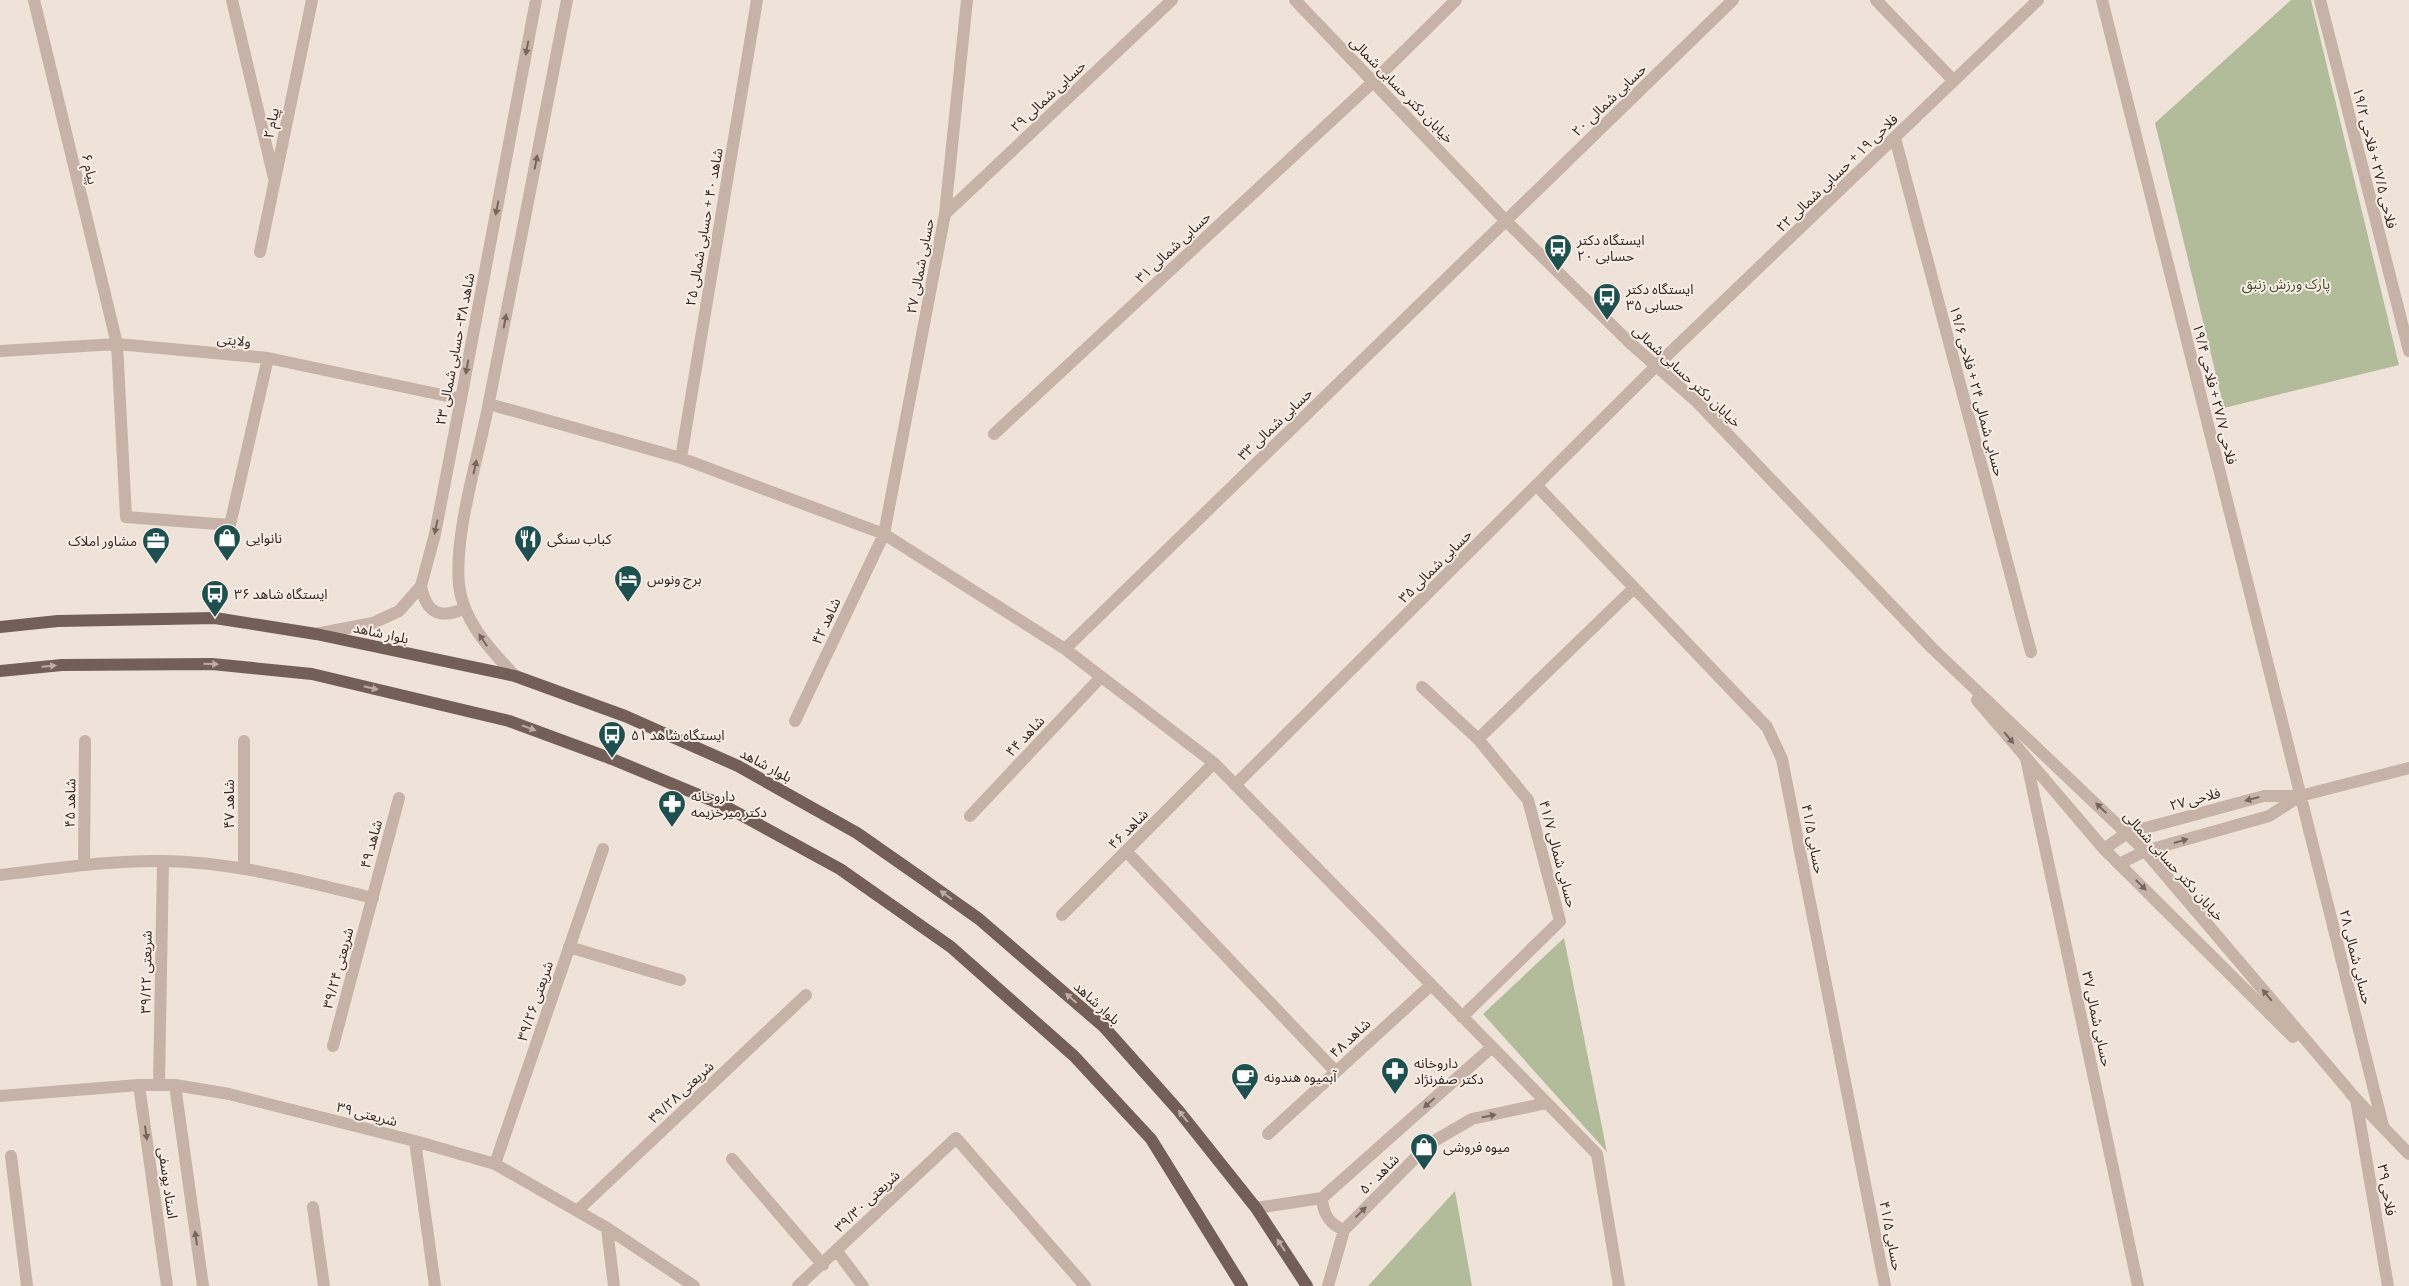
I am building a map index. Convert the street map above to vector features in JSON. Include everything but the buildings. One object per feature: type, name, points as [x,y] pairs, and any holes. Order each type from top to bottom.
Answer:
[{"type":"main road","name":"بلوار شاهد","points":[[0,627],[58,621],[216,618],[316,634],[515,676],[625,716],[738,766],[858,833],[979,919],[1104,1026],[1178,1110],[1256,1208],[1308,1286]]},
{"type":"main road","points":[[0,671],[62,665],[212,664],[312,674],[509,721],[612,759],[723,805],[840,869],[951,947],[1074,1056],[1151,1140],[1237,1283]]},
{"type":"street","name":"پیام ۶","points":[[34,0],[117,344],[126,517],[230,525],[268,358]]},
{"type":"street","points":[[232,0],[274,181]]},
{"type":"street","name":"پیام ۲","points":[[260,252],[312,0]]},
{"type":"street","name":"شاهد ۳۸- حسابی شمالی ۲۳","points":[[316,634],[373,623],[398,611],[421,586],[435,534],[536,0]]},
{"type":"street","points":[[515,676],[483,642],[465,608],[459,585],[460,538],[489,404],[567,0]]},
{"type":"street","name":"شاهد ۴۰ + حسابی شمالی ۲۵","points":[[680,458],[757,0]]},
{"type":"street","name":"حسابی شمالی ۲۷","points":[[884,534],[945,214],[967,0]]},
{"type":"street","name":"حسابی شمالی ۲۹","points":[[945,214],[1172,0]]},
{"type":"street","name":"خیابان دکتر حسابی شمالی","points":[[1295,0],[1506,221],[1655,367],[1697,402],[1932,648],[2145,851],[2356,1099]]},
{"type":"street","name":"حسابی شمالی ۳۱","points":[[994,434],[1373,82],[1456,0]]},
{"type":"street","name":"حسابی شمالی ۲۰","points":[[1506,221],[1733,0]]},
{"type":"street","points":[[1876,0],[1954,81]]},
{"type":"street","name":"فلاحی ۱۹ + حسابی شمالی ۲۲","points":[[1655,367],[2038,0]]},
{"type":"street","name":"فلاحی ۲۷/۷ + فلاحی ۱۹/۴","points":[[2102,0],[2300,796]]},
{"type":"street","name":"فلاحی ۲۷/۵ + فلاحی ۱۹/۲","points":[[2320,0],[2408,344]]},
{"type":"street","name":"حسابی شمالی ۲۴ + فلاحی ۱۹/۶","points":[[1895,138],[2030,652]]},
{"type":"street","name":"حسابی شمالی ۳۳","points":[[1065,649],[1506,221]]},
{"type":"street","name":"ولایتی","points":[[0,351],[117,344],[268,358],[461,399]]},
{"type":"street","name":"حسابی شمالی ۳۵","points":[[1235,785],[1655,367]]},
{"type":"street","points":[[489,404],[680,458],[884,534],[1065,649],[1214,763],[1597,1154],[1619,1286]]},
{"type":"street","name":"حسابی ۴۱/۵","points":[[1537,486],[1767,727],[1782,759],[1885,1286]]},
{"type":"street","name":"شاهد ۴۲","points":[[795,721],[884,534]]},
{"type":"street","points":[[421,586],[424,601],[435,612],[451,614],[465,608]]},
{"type":"street","points":[[1478,739],[1634,588]]},
{"type":"street","name":"خیابان دکتر حسابی شمالی","points":[[1932,648],[2104,849],[2409,1154]]},
{"type":"street","name":"شاهد ۴۴","points":[[970,816],[1101,677]]},
{"type":"street","name":"حسابی شمالی ۴۱/۷","points":[[1422,687],[1478,739],[1528,800],[1560,921],[1462,1017]]},
{"type":"street","name":"شاهد ۴۵","points":[[84,865],[86,741]]},
{"type":"street","name":"شاهد ۴۷","points":[[244,741],[244,868]]},
{"type":"street","name":"حسابی شمالی ۳۷","points":[[2026,758],[2138,1286]]},
{"type":"street","name":"شاهد ۴۶","points":[[1062,915],[1214,763]]},
{"type":"street","name":"فلاحی ۲۷","points":[[2104,849],[2127,833],[2264,796],[2300,796],[2409,768]]},
{"type":"street","name":"فلاحی ۲۷","points":[[2119,864],[2145,851],[2269,816],[2300,796]]},
{"type":"street","name":"حسابی شمالی ۲۸","points":[[2300,796],[2382,1126]]},
{"type":"street","name":"شاهد ۴۹","points":[[373,898],[399,798]]},
{"type":"street","name":"شریعتی ۳۹/۲۶","points":[[495,1164],[603,849]]},
{"type":"street","points":[[1126,851],[1336,1072]]},
{"type":"street","points":[[0,875],[84,865],[163,861],[244,868],[373,898]]},
{"type":"street","name":"شریعتی ۳۹/۲۲","points":[[159,1084],[163,861]]},
{"type":"street","name":"شریعتی ۳۹/۲۴","points":[[333,1046],[373,898]]},
{"type":"street","points":[[569,947],[680,980]]},
{"type":"street","name":"شاهد ۴۸","points":[[1268,1134],[1431,985]]},
{"type":"street","name":"شریعتی ۳۹/۲۸","points":[[577,1210],[806,995]]},
{"type":"street","name":"شاهد ۵۰","points":[[1322,1198],[1492,1048]]},
{"type":"street","name":"شریعتی ۳۹","points":[[0,1096],[139,1085],[175,1085],[229,1094],[415,1141],[495,1164],[607,1228],[694,1286]]},
{"type":"street","name":"استاد یوسفی","points":[[139,1085],[167,1286]]},
{"type":"street","name":"استاد یوسفی","points":[[175,1085],[203,1286]]},
{"type":"street","name":"فلاحی ۳۹","points":[[2356,1099],[2388,1286]]},
{"type":"street","name":"شاهد ۵۰","points":[[1328,1286],[1344,1230],[1429,1144],[1472,1119],[1547,1103]]},
{"type":"street","name":"شریعتی ۳۹/۳۰","points":[[798,1286],[823,1265],[836,1250],[956,1138],[1085,1286]]},
{"type":"street","points":[[415,1141],[435,1286]]},
{"type":"street","points":[[11,1156],[27,1286]]},
{"type":"street","points":[[732,1159],[823,1265]]},
{"type":"street","points":[[1256,1208],[1322,1198],[1323,1207],[1330,1222],[1344,1230]]},
{"type":"street","points":[[313,1207],[324,1286]]},
{"type":"street","points":[[607,1228],[614,1286]]},
{"type":"street","points":[[836,1250],[863,1286]]},
{"type":"green space","name":"پارک ورزش زنبق","points":[[2291,0],[2311,0],[2399,365],[2224,408],[2155,123]]},
{"type":"green space","points":[[1564,938],[1607,1152],[1483,1014]]},
{"type":"green space","points":[[1455,1191],[1472,1286],[1368,1286]]},
{"type":"place","name":"ایستگاه دکتر حسابی ۲۰","points":[[1558,272]]},
{"type":"place","name":"ایستگاه دکتر حسابی ۳۵","points":[[1607,321]]},
{"type":"place","name":"نانوایی","points":[[227,562]]},
{"type":"place","name":"کباب سنگی","points":[[528,563]]},
{"type":"place","name":"مشاور املاک","points":[[156,565]]},
{"type":"place","name":"برج ونوس","points":[[628,603]]},
{"type":"place","name":"ایستگاه شاهد ۳۶","points":[[215,618]]},
{"type":"place","name":"ایستگاه شاهد ۵۱","points":[[612,759]]},
{"type":"place","name":"داروخانه دکتر میرخزیمه","points":[[672,828]]},
{"type":"place","name":"داروخانه دکتر صفرنژاد","points":[[1395,1095]]},
{"type":"place","name":"آبمیوه هندونه","points":[[1245,1101]]},
{"type":"place","name":"میوه فروشی","points":[[1424,1171]]}]
